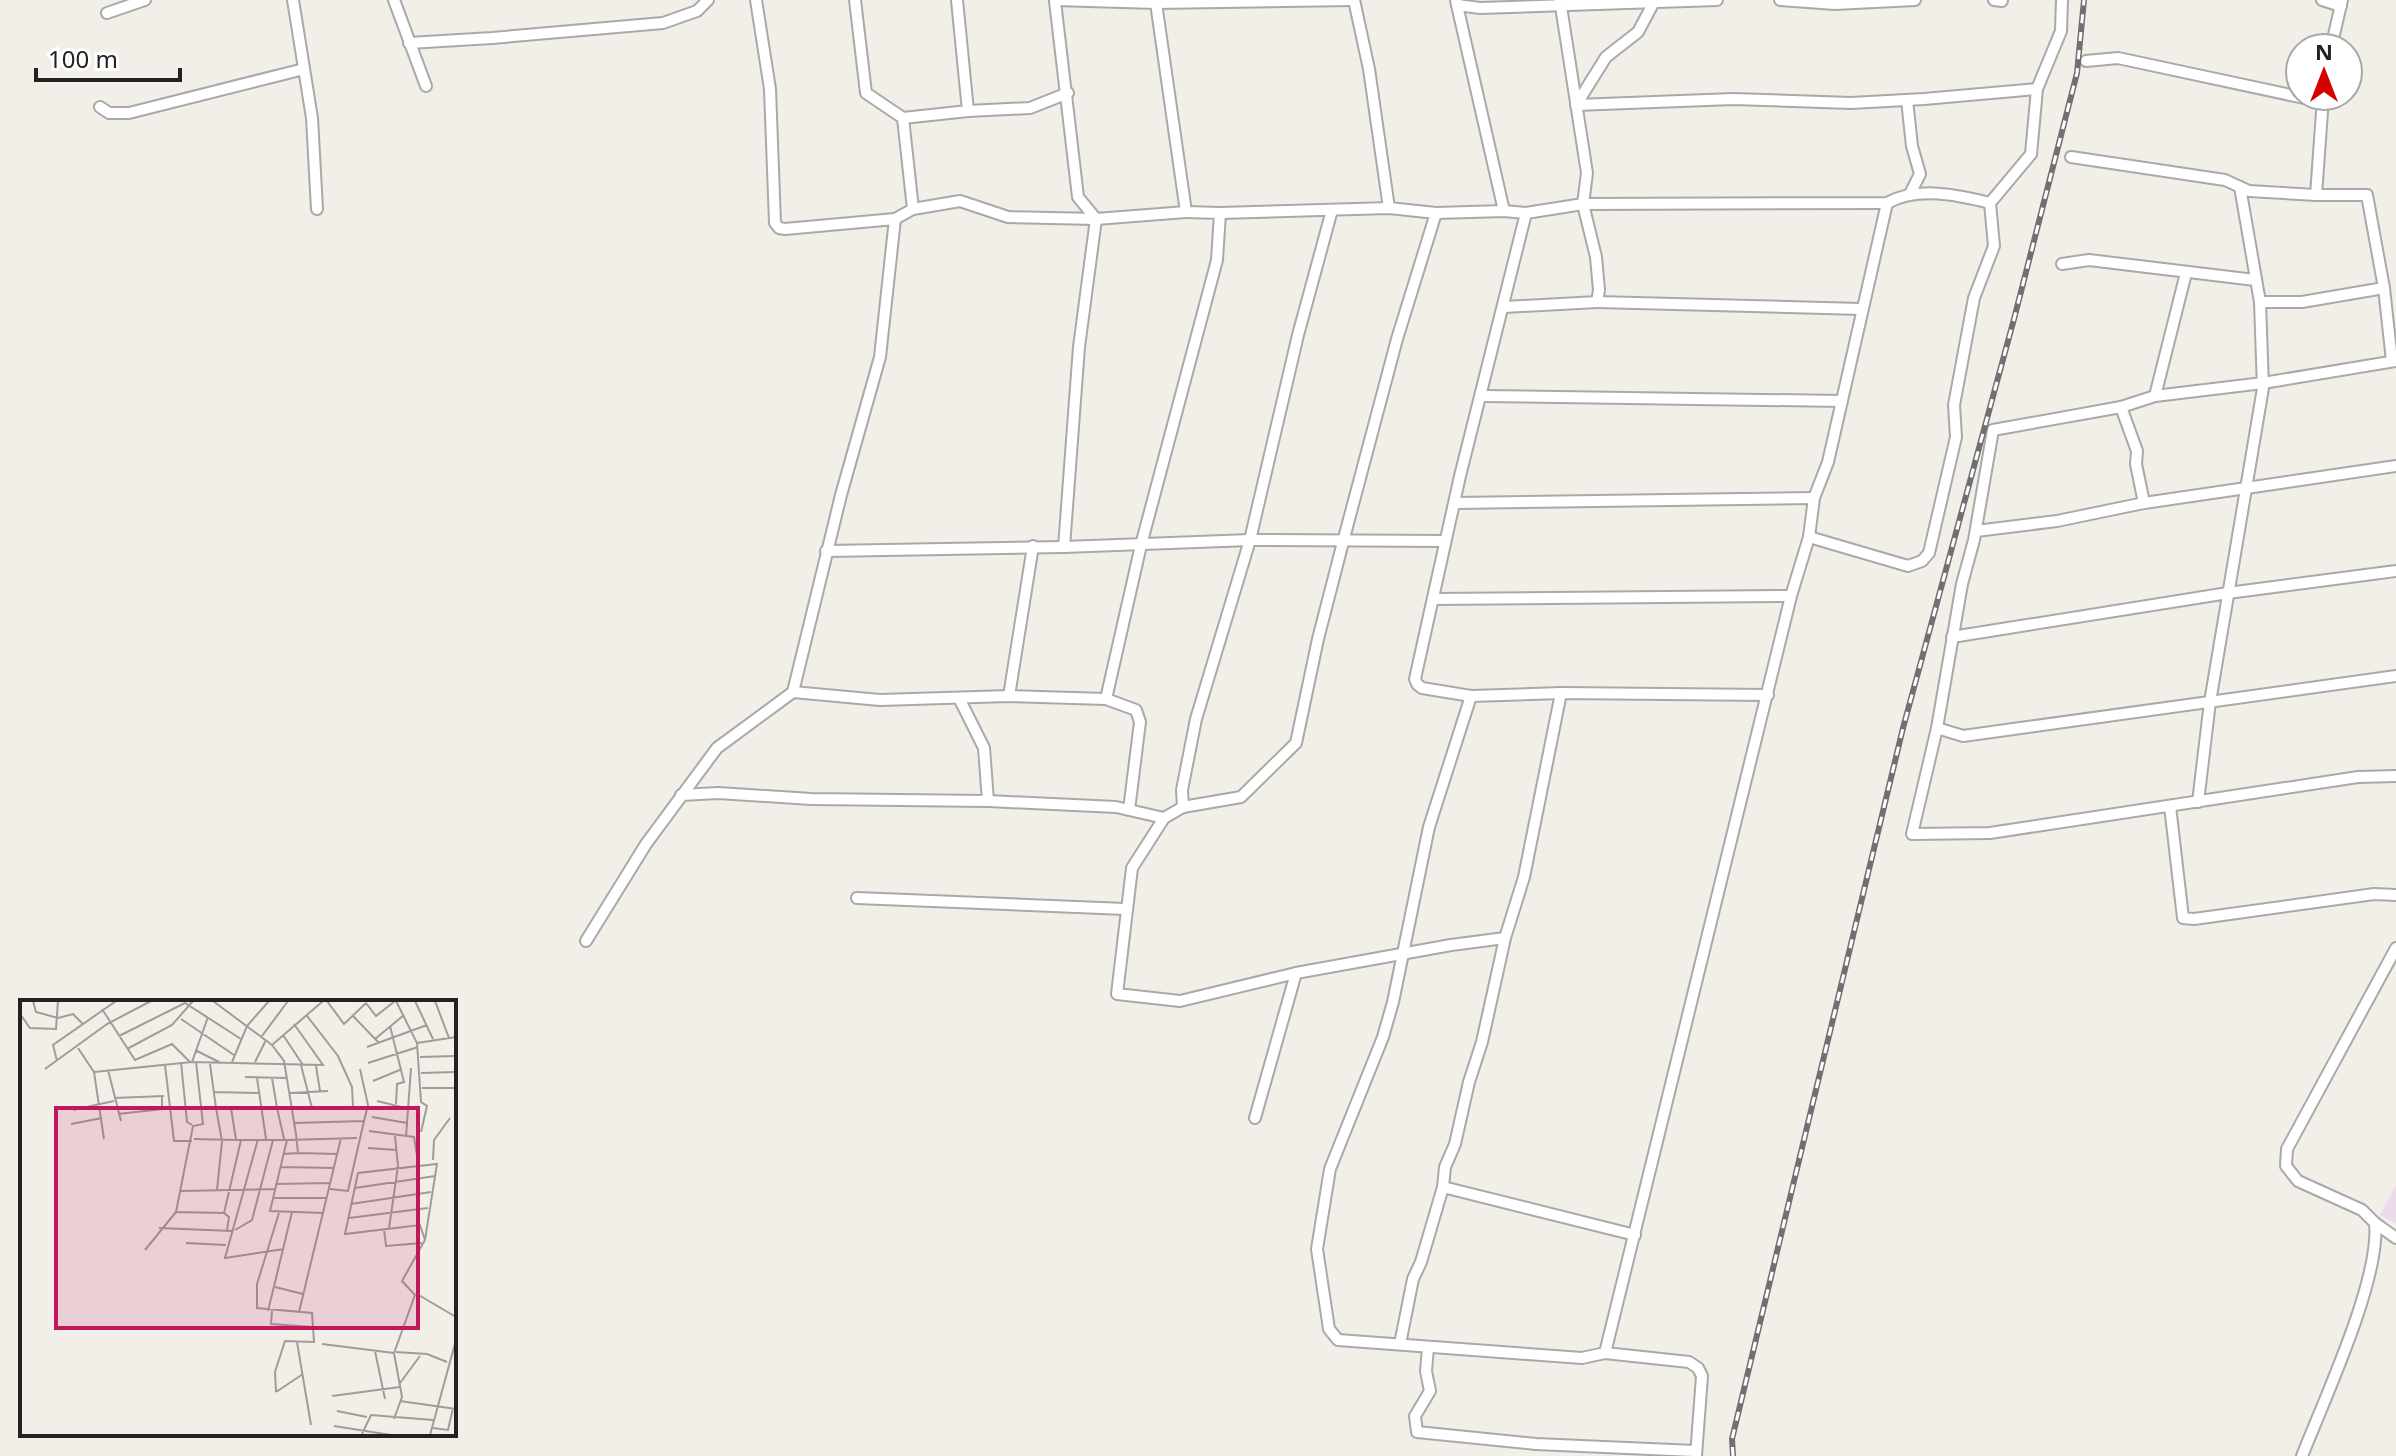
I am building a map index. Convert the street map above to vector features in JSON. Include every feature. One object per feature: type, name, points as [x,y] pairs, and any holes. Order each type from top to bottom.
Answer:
[{"type":"street","points":[[107,13],[145,0]]},
{"type":"street","points":[[293,0],[312,118],[317,209]]},
{"type":"street","points":[[394,0],[426,86]]},
{"type":"street","points":[[409,43],[663,23],[697,11],[708,0]]},
{"type":"street","points":[[756,0],[770,89],[775,223],[785,229],[895,219],[913,209],[960,201],[1008,217],[1096,219],[1186,212],[1389,208],[1436,213],[1526,213],[1583,204],[1887,203],[1910,194],[1955,194],[1990,203]]},
{"type":"street","points":[[855,0],[866,93],[903,118],[1030,108],[1068,93]]},
{"type":"street","points":[[957,0],[968,111]]},
{"type":"street","points":[[1064,547],[1079,347],[1096,219],[1078,197],[1055,0],[1156,3],[1353,0],[1369,69],[1389,208]]},
{"type":"street","points":[[1504,211],[1457,3],[1480,8],[1560,2],[1717,0]]},
{"type":"street","points":[[1780,0],[1835,4],[1915,0]]},
{"type":"street","points":[[1994,0],[2002,1]]},
{"type":"street","points":[[1809,537],[1908,566],[1922,561],[1929,553],[1956,437],[1954,405],[1974,298],[1994,246],[1990,203],[2031,154],[2037,89],[2061,31],[2062,0]]},
{"type":"street","points":[[2322,0],[2342,3],[2335,32]]},
{"type":"street","points":[[1560,2],[1587,173],[1583,204],[1596,257],[1597,302]]},
{"type":"street","points":[[1576,105],[1606,57],[1638,32],[1654,2]]},
{"type":"street","points":[[1156,3],[1186,212]]},
{"type":"street","points":[[2086,61],[2118,58],[2284,91]]},
{"type":"street","points":[[100,107],[109,113],[129,113],[304,69]]},
{"type":"street","points":[[1576,105],[1733,99],[1851,103],[2037,89]]},
{"type":"street","points":[[1907,100],[1912,146],[1920,174],[1910,194]]},
{"type":"street","points":[[2316,195],[2322,112]]},
{"type":"street","points":[[903,118],[913,209]]},
{"type":"street","points":[[2071,157],[2225,180],[2244,192],[2367,195],[2394,361],[2263,383],[2155,396],[2121,407],[1993,430],[1937,728],[1912,834],[1990,833],[2358,777],[2396,776]]},
{"type":"street","points":[[2198,802],[2210,702],[2263,383],[2260,302],[2244,192]]},
{"type":"street","points":[[1605,1353],[1791,596],[1809,537],[1814,498],[1828,462],[1887,203]]},
{"type":"street","points":[[1183,807],[1182,790],[1196,719],[1250,540],[1298,335],[1332,210]]},
{"type":"street","points":[[1106,699],[1141,545],[1217,260],[1220,213]]},
{"type":"street","points":[[1436,213],[1397,339],[1343,542],[1296,743],[1241,797],[1183,807],[1164,818],[1132,868],[1117,994],[1180,1001],[1296,973],[1505,938]]},
{"type":"street","points":[[1526,213],[1445,541],[1415,679],[1417,684],[1422,688],[1471,696],[1561,693],[1768,695]]},
{"type":"street","points":[[586,941],[646,844],[717,748],[793,692],[826,551],[880,357],[895,219]]},
{"type":"street","points":[[2062,264],[2089,260],[2255,280]]},
{"type":"street","points":[[2155,396],[2186,273]]},
{"type":"street","points":[[2260,302],[2302,302],[2384,288]]},
{"type":"street","points":[[1504,307],[1597,302],[1861,309]]},
{"type":"street","points":[[1481,396],[1842,401]]},
{"type":"street","points":[[2121,407],[2137,451],[2136,464],[2144,503]]},
{"type":"street","points":[[1976,531],[2057,521],[2144,503],[2396,466]]},
{"type":"street","points":[[1455,503],[1814,498]]},
{"type":"street","points":[[826,551],[1250,540],[1445,541]]},
{"type":"street","points":[[1009,696],[1033,546]]},
{"type":"street","points":[[1952,637],[2228,593],[2396,571]]},
{"type":"street","points":[[1434,599],[1791,596]]},
{"type":"street","points":[[1937,728],[1963,736],[2396,676]]},
{"type":"street","points":[[793,692],[880,700],[1009,696],[1106,699],[1136,710],[1140,722],[1129,810]]},
{"type":"street","points":[[1400,1344],[1413,1279],[1443,1187],[1445,1167],[1455,1144],[1505,938],[1524,877],[1561,693]]},
{"type":"street","points":[[1428,1348],[1426,1371],[1430,1391],[1415,1416],[1417,1432],[1536,1444],[1696,1454],[1703,1386],[1698,1368],[1689,1362],[1605,1353],[1582,1358],[1338,1340],[1329,1329],[1317,1249],[1330,1169],[1383,1037],[1429,827],[1471,696]]},
{"type":"street","points":[[959,698],[984,748],[988,801]]},
{"type":"street","points":[[681,795],[718,793],[811,799],[988,801],[1116,807],[1164,818]]},
{"type":"street","points":[[2170,806],[2183,918],[2374,894],[2396,895]]},
{"type":"street","points":[[857,898],[1125,909]]},
{"type":"street","points":[[2396,948],[2287,1149],[2286,1157],[2286,1166],[2298,1181],[2362,1210],[2396,1238]]},
{"type":"street","points":[[1255,1118],[1296,973]]},
{"type":"street","points":[[1443,1187],[1635,1235]]},
{"type":"street","points":[[2302,1456],[2359,1305],[2377,1240],[2375,1223]]},
{"type":"shaded area","points":[[2396,1185],[2396,1224],[2380,1215]]},
{"type":"railway","points":[[1733,1456],[1732,1439],[1903,728],[2077,73],[2084,0]]}]
